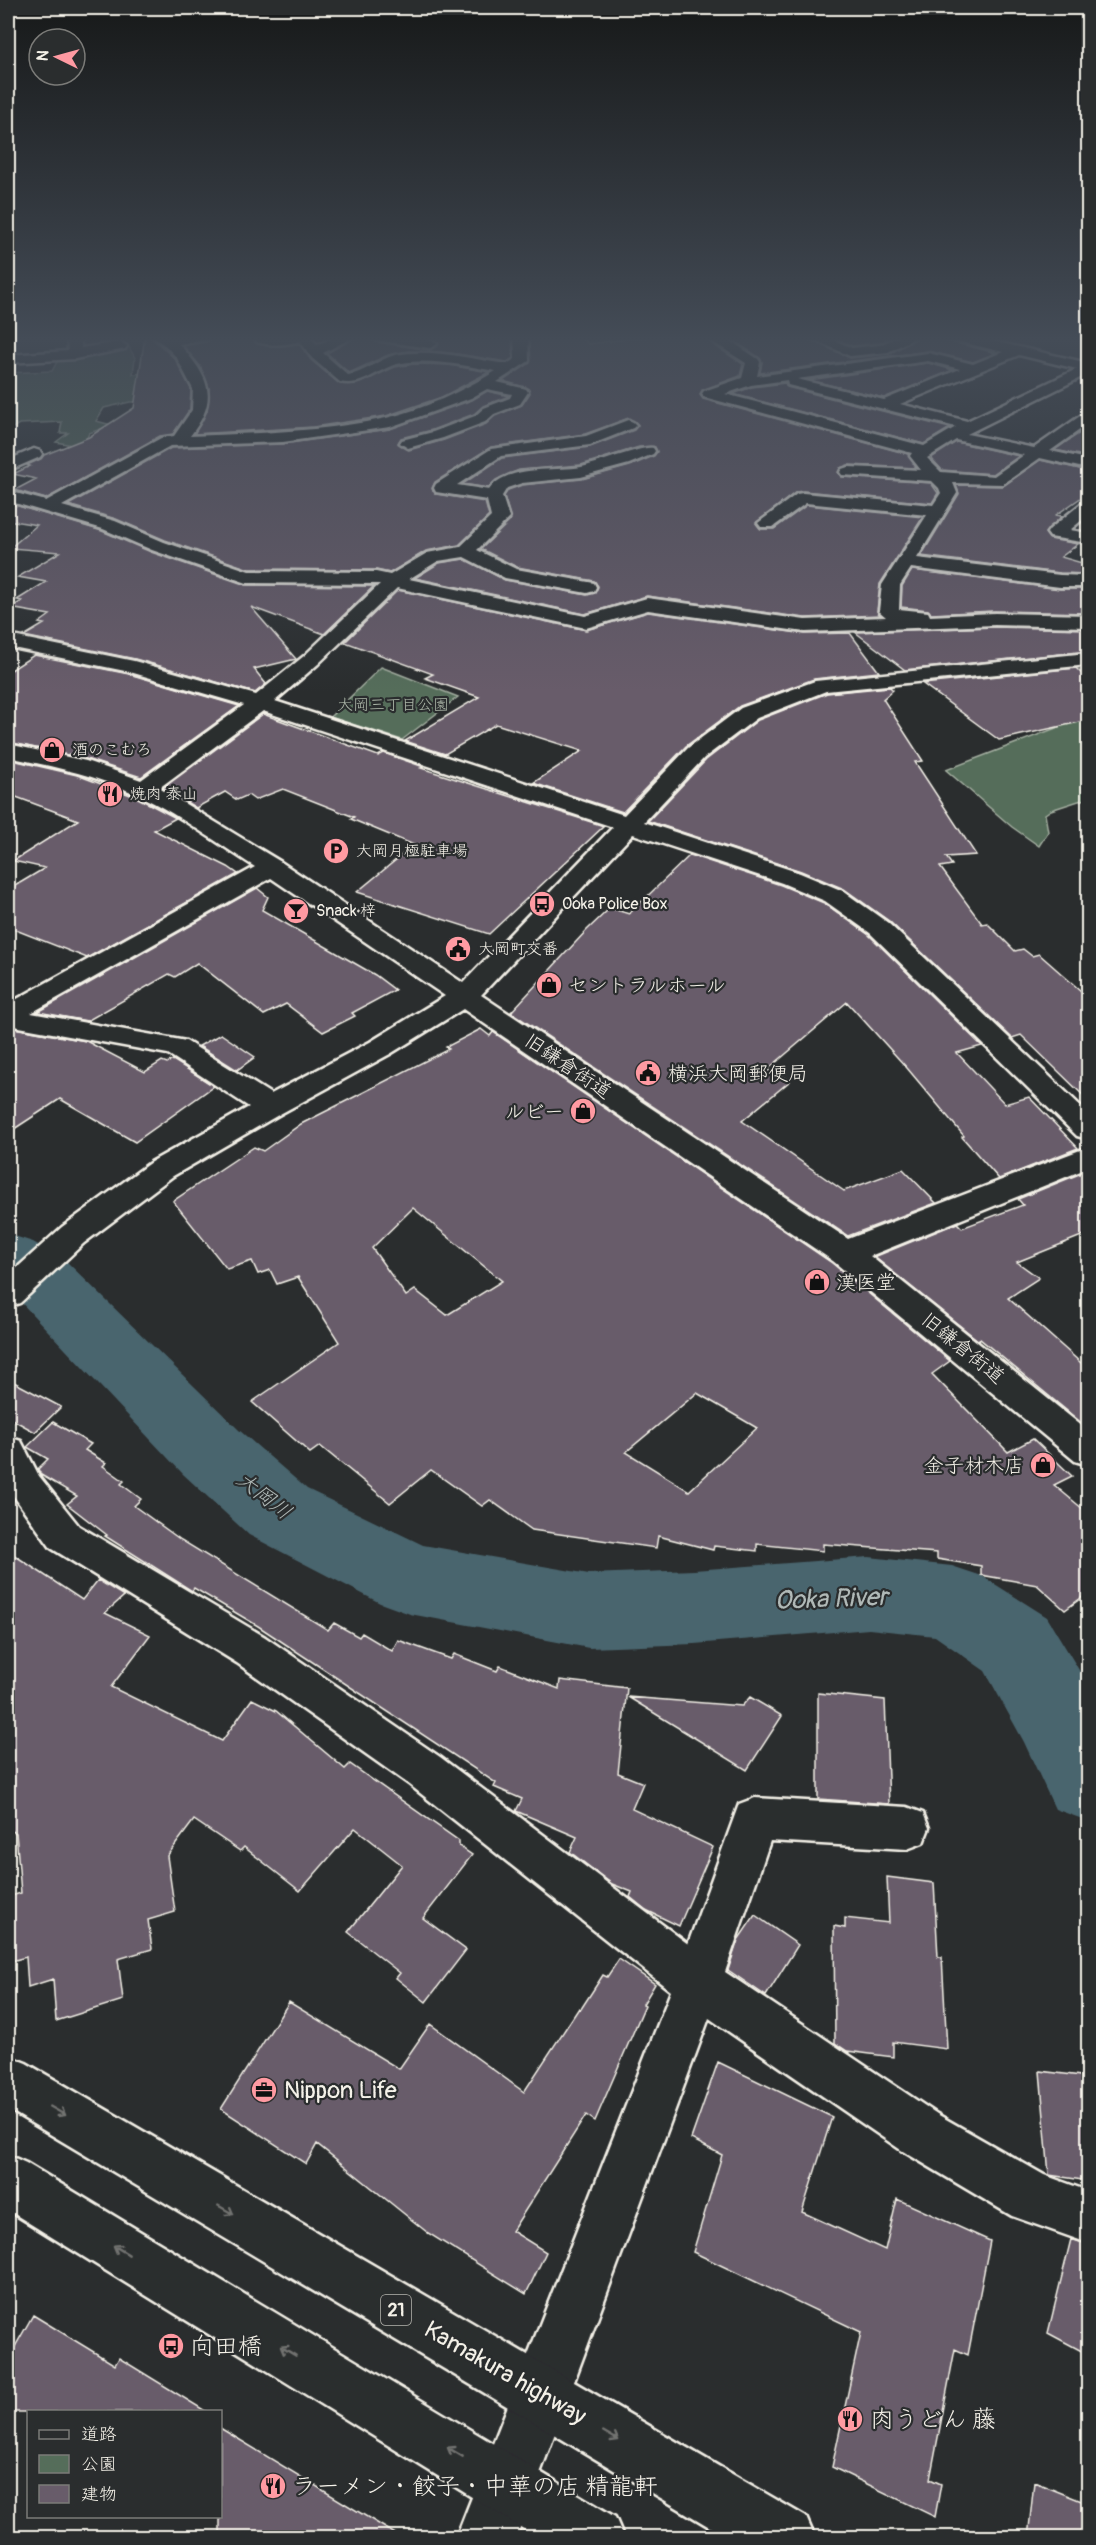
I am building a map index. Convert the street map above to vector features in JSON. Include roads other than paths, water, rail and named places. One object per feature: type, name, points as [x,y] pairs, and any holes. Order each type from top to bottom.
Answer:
[{"type":"street","points":[[8,466],[32,455]]},
{"type":"street","points":[[48,507],[141,455]]},
{"type":"street","points":[[493,455],[442,488],[494,496]]},
{"type":"street","points":[[470,470],[519,478],[581,472],[640,455]]},
{"type":"street","points":[[919,455],[920,462],[947,486],[949,493],[908,562],[891,585],[889,611],[898,616],[984,616],[995,619],[1029,665]]},
{"type":"street","points":[[848,472],[879,472],[997,481],[1034,455]]},
{"type":"street","points":[[1045,455],[1089,464]]},
{"type":"street","points":[[143,789],[260,703],[311,660],[394,581],[433,557],[466,551],[500,518],[494,496],[501,485],[519,478]]},
{"type":"street","points":[[8,496],[109,525],[158,546],[247,577],[353,576],[394,581],[586,621],[647,604],[805,626],[995,619],[1089,621]]},
{"type":"street","points":[[768,523],[803,498],[939,511]]},
{"type":"street","points":[[1089,507],[1056,533],[1089,538]]},
{"type":"street","points":[[905,526],[928,529]]},
{"type":"street","points":[[466,551],[511,574],[587,587]]},
{"type":"street","points":[[908,562],[1060,581],[1089,582]]},
{"type":"street","points":[[8,641],[134,667],[260,703],[791,878],[834,896],[879,928],[1089,1129]]},
{"type":"street","points":[[8,1295],[73,1235],[162,1169],[380,1048],[465,996],[696,753],[749,713],[822,685],[1089,659]]},
{"type":"street","name":"旧鎌倉街道","points":[[8,751],[77,766],[143,789],[183,810],[272,867],[845,1253],[1089,1451]]},
{"type":"street","points":[[8,1016],[272,867]]},
{"type":"street","points":[[8,1016],[104,1036],[176,1047],[270,1107]]},
{"type":"street","points":[[845,1253],[1089,1157]]},
{"type":"street","points":[[8,1451],[25,1486],[65,1537],[251,1650],[415,1765],[698,1982],[919,2132],[1031,2197],[1089,2217]]},
{"type":"street","points":[[486,2538],[698,1982],[755,1819],[907,1828]]},
{"type":"street","name":"Kamakura highway","points":[[8,2081],[785,2538]]},
{"type":"street","points":[[8,2181],[594,2538]]},
{"type":"waterway","name":"大岡川","points":[[8,1259],[40,1278],[211,1452],[278,1512],[410,1578],[589,1611],[694,1607],[869,1593],[952,1602],[1016,1644],[1056,1713],[1088,1778]]},
{"type":"place","name":"酒のこむろ","points":[[52,750]]},
{"type":"place","name":"焼肉 泰山","points":[[110,794]]},
{"type":"place","name":"大岡月極駐車場","points":[[336,851]]},
{"type":"place","name":"Ooka Police Box","points":[[542,904]]},
{"type":"place","name":"Snack 梓","points":[[296,911]]},
{"type":"place","name":"大岡町交番","points":[[458,949]]},
{"type":"place","name":"セントラルホール","points":[[549,985]]},
{"type":"place","name":"横浜大岡郵便局","points":[[648,1073]]},
{"type":"place","name":"ルビー","points":[[583,1111]]},
{"type":"place","name":"漢医堂","points":[[817,1282]]},
{"type":"place","name":"金子材木店","points":[[1043,1465]]},
{"type":"place","name":"Nippon Life","points":[[264,2090]]},
{"type":"place","name":"向田橋","points":[[171,2346]]},
{"type":"place","name":"肉うどん 藤","points":[[850,2419]]},
{"type":"place","name":"ラーメン・餃子・中華の店 精龍軒","points":[[273,2486]]},
{"type":"park label","name":"大岡三丁目公園","points":[[393,705]]},
{"type":"water label","name":"Ooka River","points":[[831,1599]]}]
